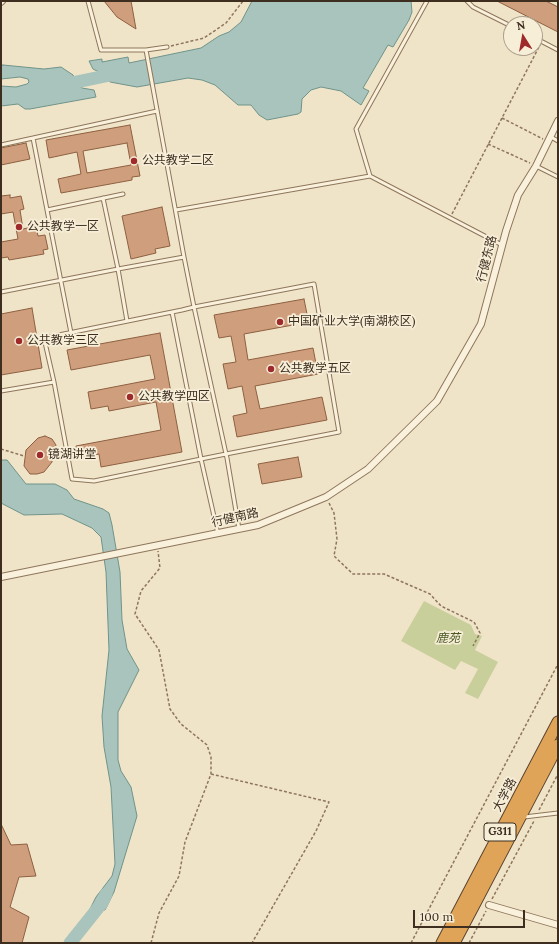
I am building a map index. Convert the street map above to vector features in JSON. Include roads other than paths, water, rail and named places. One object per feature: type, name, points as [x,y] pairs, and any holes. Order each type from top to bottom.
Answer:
[{"type":"highway","name":"大学路","points":[[442,943],[558,722]]},
{"type":"highway","name":"大学路","points":[[454,943],[558,745]]},
{"type":"street","name":"行健东路","points":[[437,401],[481,324],[502,245],[518,195],[536,166],[558,121]]},
{"type":"street","name":"行健南路","points":[[1,577],[126,553],[258,525],[326,497],[368,470],[437,401]]},
{"type":"street","points":[[489,905],[558,925]]},
{"type":"lane","points":[[88,1],[101,50],[146,50],[167,47]]},
{"type":"lane","points":[[370,176],[356,129],[427,1]]},
{"type":"lane","points":[[464,1],[503,22]]},
{"type":"lane","points":[[543,42],[558,50]]},
{"type":"lane","points":[[146,50],[184,257],[226,454],[240,529]]},
{"type":"lane","points":[[1,145],[157,111]]},
{"type":"lane","points":[[33,138],[71,332]]},
{"type":"lane","points":[[549,139],[558,141]]},
{"type":"lane","points":[[536,166],[558,177]]},
{"type":"lane","points":[[176,210],[370,176],[502,245]]},
{"type":"lane","points":[[47,210],[123,194]]},
{"type":"lane","points":[[103,198],[127,321]]},
{"type":"lane","points":[[1,292],[184,257]]},
{"type":"lane","points":[[314,284],[339,432],[94,481],[72,478],[44,338],[172,312],[314,284]]},
{"type":"lane","points":[[172,312],[201,459],[218,534]]},
{"type":"lane","points":[[1,391],[54,382]]},
{"type":"lane","points":[[520,817],[558,813]]},
{"type":"water","points":[[252,1],[411,1],[412,12],[393,47],[388,45],[363,88],[369,91],[361,105],[341,91],[321,87],[311,90],[302,99],[301,112],[298,114],[267,120],[259,115],[251,105],[238,105],[215,85],[202,80],[188,78],[137,87],[110,82],[101,73],[93,69],[89,61],[102,59],[102,62],[128,57],[129,63],[201,48],[219,36],[229,32],[241,22]]},
{"type":"water","points":[[1,66],[44,69],[61,67],[73,75],[76,83],[82,88],[94,90],[96,97],[30,109],[25,109],[18,104],[1,106],[1,86],[16,87],[29,82],[28,79],[20,77],[1,79]]},
{"type":"water","points":[[1,460],[7,460],[26,484],[55,484],[67,490],[74,499],[103,509],[109,513],[112,525],[120,572],[122,620],[127,649],[139,670],[118,712],[118,760],[121,771],[131,787],[137,816],[114,892],[105,910],[90,909],[96,897],[112,876],[115,864],[111,787],[104,747],[102,716],[109,650],[106,572],[101,537],[92,528],[62,514],[24,515],[1,503]]},
{"type":"waterway","points":[[57,86],[120,73]]},
{"type":"waterway","points":[[70,943],[102,903],[106,894]]},
{"type":"place","name":"公共教学二区","points":[[134,161]]},
{"type":"place","name":"公共教学一区","points":[[19,227]]},
{"type":"place","name":"中国矿业大学(南湖校区)","points":[[280,322]]},
{"type":"place","name":"公共教学三区","points":[[19,341]]},
{"type":"place","name":"公共教学五区","points":[[271,369]]},
{"type":"place","name":"公共教学四区","points":[[130,397]]},
{"type":"place","name":"镜湖讲堂","points":[[40,455]]},
{"type":"park label","name":"鹿苑","points":[[448,639]]}]
